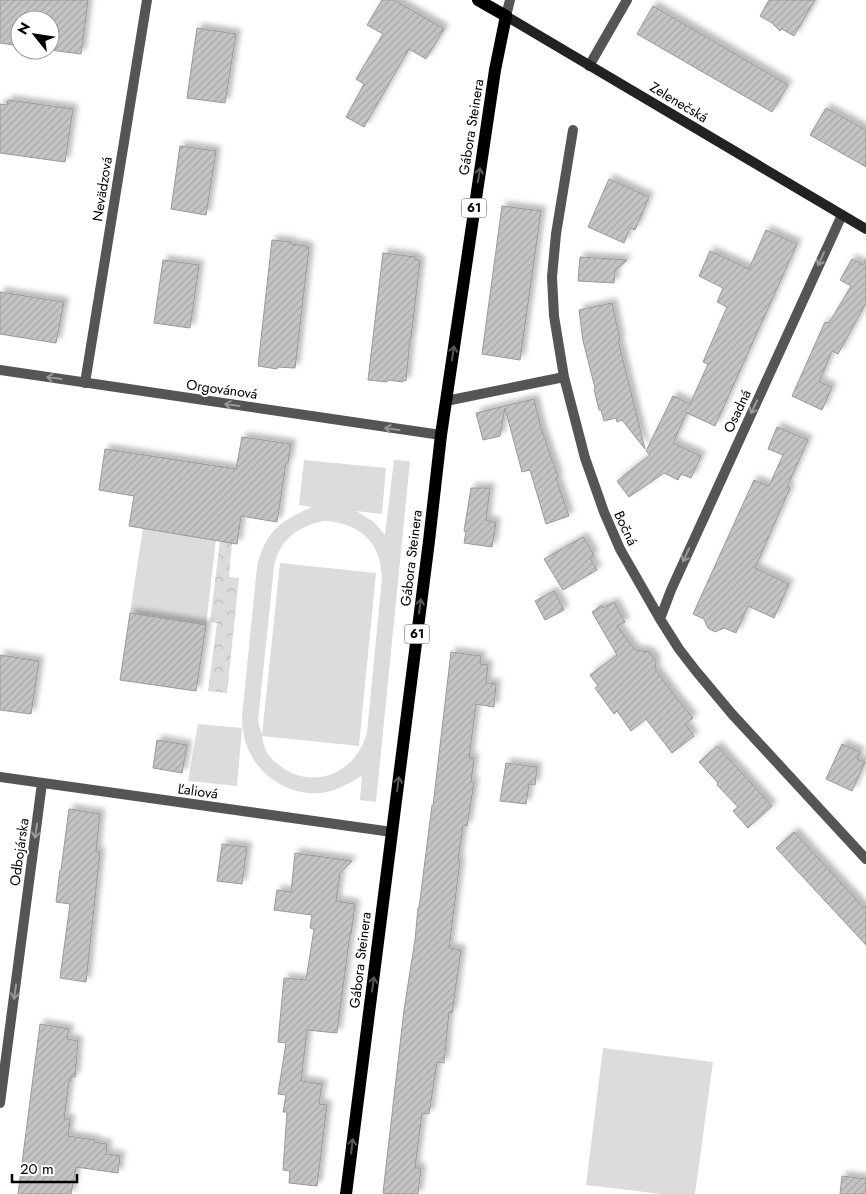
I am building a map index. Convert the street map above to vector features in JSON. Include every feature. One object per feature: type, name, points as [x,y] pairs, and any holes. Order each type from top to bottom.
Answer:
[{"type":"main road","name":"Zelenečská","points":[[478,0],[506,16]]},
{"type":"main road","name":"Gábora Steinera","points":[[346,1194],[441,435],[495,70],[506,16]]},
{"type":"street","name":"Nevädzová","points":[[85,383],[147,0]]},
{"type":"street","points":[[506,16],[510,0]]},
{"type":"street","points":[[590,66],[627,0]]},
{"type":"street","name":"Zelenečská","points":[[506,16],[866,229]]},
{"type":"street","name":"Bočná","points":[[573,130],[556,234],[552,277],[554,316],[564,377],[585,458],[604,512],[620,549],[660,619],[685,656],[732,714],[865,854]]},
{"type":"street","name":"Osadná","points":[[660,619],[671,590],[842,215]]},
{"type":"street","name":"Orgovánová","points":[[0,370],[441,435]]},
{"type":"street","points":[[446,401],[564,377]]},
{"type":"street","name":"Ľaliová","points":[[0,777],[392,832]]},
{"type":"street","name":"Odbojárska","points":[[0,1103],[42,783]]},
{"type":"green space","points":[[304,460],[386,468],[382,514],[356,511],[374,522],[385,535],[394,460],[410,461],[376,802],[360,800],[362,776],[335,790],[319,793],[295,791],[284,786],[264,772],[256,763],[245,740],[242,716],[257,566],[265,544],[276,529],[291,517],[312,507],[299,505]],"holes":[[[324,521],[358,530],[371,542],[379,558],[382,578],[367,732],[355,757],[345,766],[334,773],[322,777],[309,777],[296,775],[283,768],[269,756],[262,736],[359,746],[376,573],[280,563],[262,735],[258,721],[274,567],[280,549],[291,536],[306,526]]]},
{"type":"green space","points":[[143,528],[216,540],[206,625],[130,613]]},
{"type":"green space","points":[[220,541],[232,543],[229,577],[239,578],[227,693],[208,691],[217,623],[210,622]]},
{"type":"green space","points":[[198,724],[242,728],[237,786],[188,781]]},
{"type":"green space","points":[[603,1048],[713,1062],[695,1194],[661,1194],[586,1185]]},
{"type":"building","points":[[0,0],[88,0],[81,54],[60,51],[60,10],[10,10],[10,44],[0,43]]},
{"type":"building","points":[[382,0],[394,0],[444,29],[426,59],[409,49],[364,127],[346,117],[364,84],[356,79],[383,34],[367,25]]},
{"type":"building","points":[[769,0],[815,0],[794,36],[782,29],[780,31],[772,23],[760,16]]},
{"type":"building","points":[[653,6],[788,85],[772,112],[637,34]]},
{"type":"building","points":[[197,28],[236,34],[225,103],[187,98]]},
{"type":"building","points":[[8,100],[73,109],[65,162],[0,153],[0,104],[7,105]]},
{"type":"building","points":[[826,108],[866,130],[866,167],[810,135]]},
{"type":"building","points":[[180,146],[216,151],[206,215],[171,209]]},
{"type":"building","points":[[609,179],[649,197],[635,230],[630,228],[624,243],[588,227]]},
{"type":"building","points":[[502,206],[541,211],[520,360],[482,354]]},
{"type":"building","points":[[766,230],[797,244],[715,426],[687,412],[673,443],[701,456],[691,478],[681,474],[678,480],[664,473],[629,497],[617,481],[650,455],[646,451],[673,396],[690,404],[708,364],[703,362],[727,307],[717,302],[723,288],[699,276],[710,251],[749,269]]},
{"type":"building","points":[[272,240],[291,242],[291,244],[309,248],[295,368],[277,367],[277,369],[258,366]]},
{"type":"building","points":[[383,253],[415,257],[415,259],[420,261],[406,381],[403,380],[403,382],[368,380]]},
{"type":"building","points":[[580,257],[627,260],[615,271],[614,283],[578,281]]},
{"type":"building","points":[[852,259],[863,265],[866,259],[866,303],[838,354],[832,351],[819,382],[832,387],[822,410],[792,396],[825,322],[829,323],[851,286],[840,280]]},
{"type":"building","points":[[163,260],[199,265],[190,328],[154,323]]},
{"type":"building","points":[[0,292],[64,302],[56,343],[0,334]]},
{"type":"building","points":[[612,303],[620,340],[618,340],[645,449],[622,420],[617,422],[616,418],[604,421],[601,410],[599,410],[583,341],[579,310]]},
{"type":"building","points":[[534,399],[541,428],[569,516],[546,524],[530,470],[522,472],[505,408],[500,436],[483,440],[476,413]]},
{"type":"building","points":[[777,427],[808,440],[787,487],[790,488],[755,568],[789,584],[774,618],[748,606],[736,633],[724,628],[715,632],[708,628],[704,619],[693,614],[754,480],[769,486],[783,455],[768,449]]},
{"type":"building","points":[[242,437],[291,444],[288,463],[286,463],[277,522],[241,516],[237,544],[129,526],[134,496],[99,490],[105,449],[236,469]]},
{"type":"building","points":[[471,488],[490,488],[486,520],[496,523],[492,547],[464,543],[466,532],[464,531]]},
{"type":"building","points":[[583,537],[594,555],[590,558],[597,570],[563,590],[544,559]]},
{"type":"building","points":[[554,591],[564,610],[545,620],[535,601]]},
{"type":"building","points":[[614,602],[625,622],[617,626],[635,650],[649,652],[656,661],[655,669],[693,718],[685,724],[694,736],[672,753],[646,719],[631,731],[617,711],[614,714],[595,688],[598,686],[590,675],[617,655],[592,612],[602,605],[603,608]]},
{"type":"building","points":[[130,613],[206,625],[196,691],[120,680]]},
{"type":"building","points":[[451,652],[481,656],[480,664],[488,665],[486,683],[496,684],[494,707],[476,704],[469,758],[474,758],[471,782],[474,783],[467,826],[463,825],[449,948],[461,950],[452,1013],[449,1012],[444,1063],[437,1062],[429,1114],[422,1113],[415,1168],[421,1168],[418,1194],[383,1193],[404,1010],[433,806]]},
{"type":"building","points":[[0,655],[39,661],[31,714],[0,710]]},
{"type":"building","points":[[157,740],[187,745],[182,773],[153,768]]},
{"type":"building","points":[[842,744],[860,752],[857,759],[865,762],[852,791],[826,779]]},
{"type":"building","points":[[717,746],[772,806],[748,828],[733,811],[738,807],[699,762]]},
{"type":"building","points":[[506,763],[537,767],[535,785],[529,784],[526,804],[500,801]]},
{"type":"building","points":[[69,809],[100,814],[96,852],[100,852],[86,982],[60,978],[70,904],[56,902]]},
{"type":"building","points":[[794,832],[864,908],[866,906],[866,945],[776,848]]},
{"type":"building","points":[[222,844],[247,847],[242,884],[217,881]]},
{"type":"building","points":[[295,853],[352,861],[340,873],[336,901],[355,904],[337,1033],[307,1030],[301,1081],[322,1084],[319,1104],[327,1105],[317,1186],[289,1183],[290,1171],[283,1170],[287,1112],[283,1112],[286,1095],[278,1094],[286,1043],[278,1042],[284,978],[306,980],[314,929],[310,928],[312,915],[274,910],[277,890],[291,892]]},
{"type":"building","points":[[40,1024],[69,1029],[67,1039],[78,1041],[75,1077],[71,1077],[71,1081],[69,1081],[64,1119],[70,1119],[68,1136],[95,1140],[94,1142],[107,1144],[106,1154],[120,1156],[118,1173],[76,1167],[71,1194],[18,1194]]},
{"type":"building","points":[[842,1176],[866,1179],[866,1194],[840,1194]]}]
